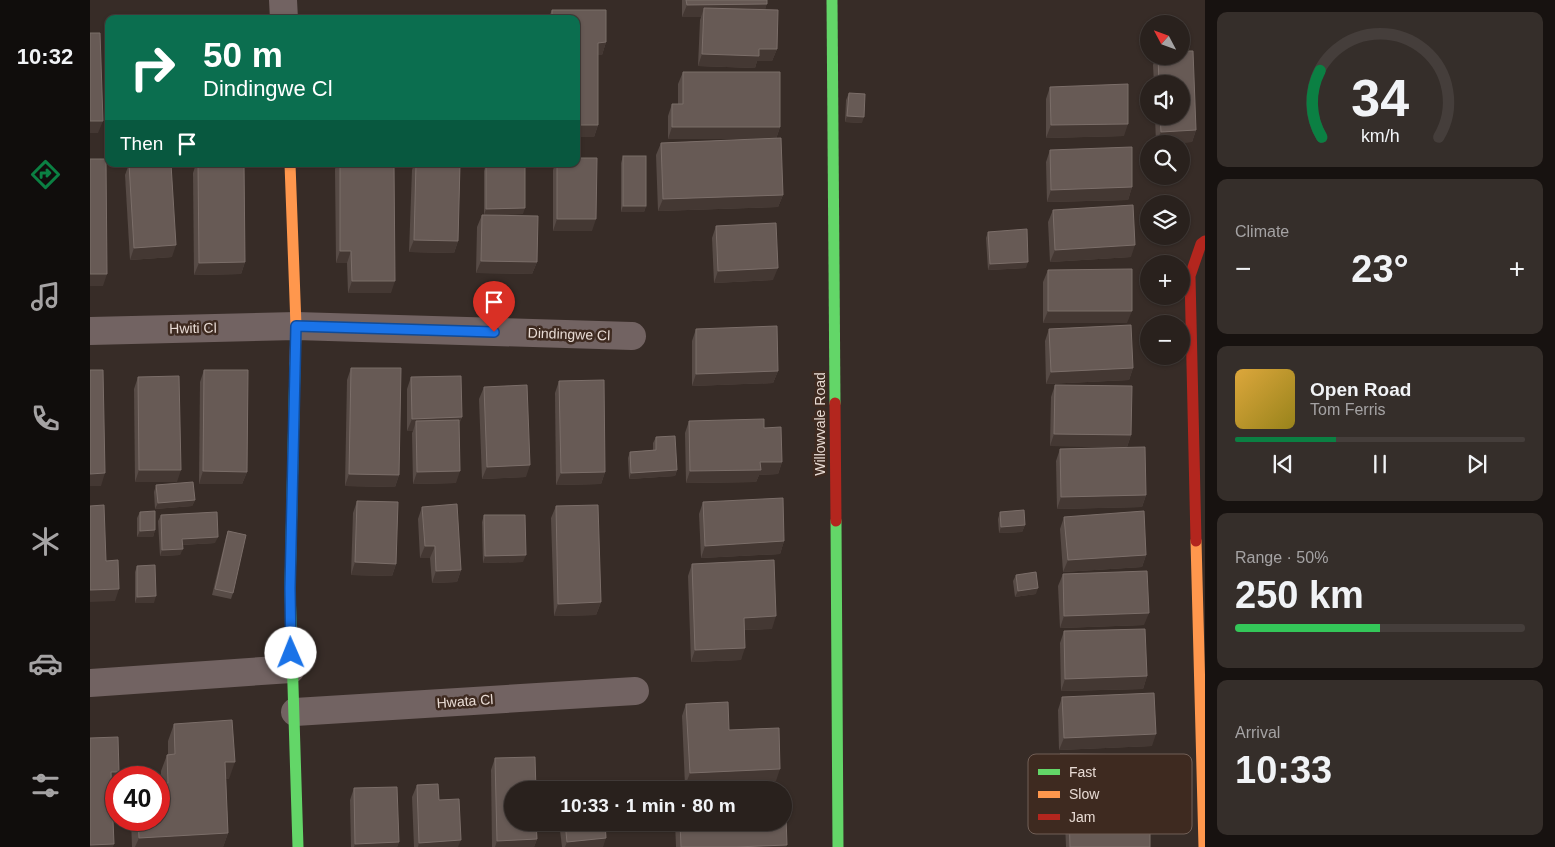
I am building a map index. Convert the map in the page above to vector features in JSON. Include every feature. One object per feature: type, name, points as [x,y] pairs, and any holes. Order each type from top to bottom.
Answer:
[{"type":"street","points":[[283,0],[284,15]]},
{"type":"street","name":"Willowvale Road","points":[[832,0],[838,847]]},
{"type":"street","points":[[290,167],[296,326],[290,588],[291,670],[295,712],[298,847]]},
{"type":"street","points":[[1204,847],[1190,276],[1202,244],[1205,241]]},
{"type":"street","name":"Hwiti Cl","points":[[90,331],[296,326]]},
{"type":"street","name":"Dindingwe Cl","points":[[296,326],[632,336]]},
{"type":"street","points":[[90,683],[291,670]]},
{"type":"street","name":"Hwata Cl","points":[[295,712],[635,690]]},
{"type":"building","points":[[686,0],[767,0],[767,4],[687,5]]},
{"type":"building","points":[[704,8],[778,10],[777,49],[759,49],[759,56],[702,54]]},
{"type":"building","points":[[552,10],[606,10],[606,42],[598,43],[598,125],[580,125],[580,15],[552,15]]},
{"type":"building","points":[[90,33],[100,33],[103,121],[90,121]]},
{"type":"building","points":[[1190,51],[1193,51],[1196,130],[1161,132],[1161,125],[1190,125],[1190,75],[1159,75],[1158,65],[1190,65]]},
{"type":"building","points":[[683,72],[780,72],[780,127],[672,127],[672,104],[683,104]]},
{"type":"building","points":[[1128,84],[1128,124],[1051,125],[1050,87]]},
{"type":"building","points":[[849,93],[865,94],[864,117],[847,116]]},
{"type":"building","points":[[781,138],[783,195],[663,199],[661,143]]},
{"type":"building","points":[[1132,147],[1132,187],[1051,190],[1050,150]]},
{"type":"building","points":[[623,156],[646,156],[646,206],[623,206]]},
{"type":"building","points":[[580,158],[597,158],[596,219],[557,219],[557,167],[580,167]]},
{"type":"building","points":[[90,159],[105,159],[107,274],[90,274]]},
{"type":"building","points":[[129,167],[171,167],[176,245],[134,248]]},
{"type":"building","points":[[198,167],[244,167],[245,262],[199,263]]},
{"type":"building","points":[[340,167],[394,167],[395,281],[352,281],[351,251],[340,251]]},
{"type":"building","points":[[416,167],[460,167],[458,241],[414,240]]},
{"type":"building","points":[[486,167],[525,167],[525,208],[486,209]]},
{"type":"building","points":[[1133,205],[1135,245],[1055,250],[1053,210]]},
{"type":"building","points":[[482,215],[538,216],[537,262],[481,261]]},
{"type":"building","points":[[776,223],[778,268],[718,271],[716,226]]},
{"type":"building","points":[[1027,229],[1028,262],[990,264],[988,232]]},
{"type":"building","points":[[1132,269],[1132,311],[1048,311],[1048,270]]},
{"type":"building","points":[[1131,325],[1133,368],[1051,372],[1049,329]]},
{"type":"building","points":[[777,326],[778,371],[696,374],[696,329]]},
{"type":"building","points":[[351,368],[401,368],[399,475],[349,474]]},
{"type":"building","points":[[90,370],[103,370],[105,473],[90,474]]},
{"type":"building","points":[[204,370],[248,370],[247,472],[203,471]]},
{"type":"building","points":[[179,376],[181,470],[139,470],[138,377]]},
{"type":"building","points":[[461,376],[462,417],[412,419],[411,377]]},
{"type":"building","points":[[604,380],[605,472],[561,473],[559,381]]},
{"type":"building","points":[[527,385],[530,465],[487,467],[484,387]]},
{"type":"building","points":[[1055,385],[1132,386],[1131,435],[1054,434]]},
{"type":"building","points":[[764,419],[764,428],[781,427],[782,462],[760,462],[761,470],[690,471],[689,421]]},
{"type":"building","points":[[459,420],[460,471],[417,472],[416,421]]},
{"type":"building","points":[[675,436],[677,470],[631,473],[630,452],[656,450],[656,437]]},
{"type":"building","points":[[1145,447],[1146,495],[1061,497],[1060,449]]},
{"type":"building","points":[[193,482],[195,500],[158,503],[156,485]]},
{"type":"building","points":[[783,498],[784,541],[705,546],[703,502]]},
{"type":"building","points":[[357,501],[398,502],[396,564],[355,562]]},
{"type":"building","points":[[457,504],[461,570],[436,571],[435,546],[425,546],[422,507]]},
{"type":"building","points":[[104,505],[106,561],[118,560],[119,589],[90,590],[90,506]]},
{"type":"building","points":[[598,505],[601,602],[558,604],[556,506]]},
{"type":"building","points":[[1024,510],[1025,525],[1001,527],[1000,512]]},
{"type":"building","points":[[155,511],[155,530],[140,531],[140,512]]},
{"type":"building","points":[[1144,511],[1146,555],[1068,560],[1064,517]]},
{"type":"building","points":[[217,512],[218,537],[182,539],[183,549],[162,550],[161,515]]},
{"type":"building","points":[[484,515],[525,515],[526,555],[485,556]]},
{"type":"building","points":[[228,531],[246,535],[233,593],[215,589]]},
{"type":"building","points":[[774,560],[776,616],[744,618],[745,648],[695,650],[692,564]]},
{"type":"building","points":[[155,565],[156,596],[137,597],[137,566]]},
{"type":"building","points":[[1147,571],[1149,613],[1064,616],[1063,574]]},
{"type":"building","points":[[1036,572],[1038,588],[1018,591],[1016,575]]},
{"type":"building","points":[[1145,629],[1147,676],[1065,679],[1064,631]]},
{"type":"building","points":[[1154,693],[1156,734],[1064,738],[1062,697]]},
{"type":"building","points":[[728,702],[729,730],[779,728],[780,769],[690,773],[686,704]]},
{"type":"building","points":[[232,720],[235,762],[225,762],[228,833],[139,838],[139,831],[170,831],[170,766],[167,766],[167,755],[175,754],[174,724]]},
{"type":"building","points":[[118,737],[119,766],[105,766],[105,831],[113,831],[114,844],[90,845],[90,738]]},
{"type":"building","points":[[535,757],[536,781],[504,781],[504,831],[537,831],[537,839],[497,841],[495,758]]},
{"type":"building","points":[[438,784],[439,800],[459,799],[461,840],[419,843],[417,785]]},
{"type":"building","points":[[397,787],[399,842],[355,844],[354,788]]},
{"type":"building","points":[[566,831],[606,831],[606,838],[567,842]]},
{"type":"building","points":[[680,831],[786,831],[787,845],[681,847]]},
{"type":"building","points":[[1070,834],[1150,834],[1150,847],[1070,847]]},
{"type":"traffic: fast","points":[[832,0],[835,403]]},
{"type":"traffic: fast","points":[[295,364],[290,589],[298,847]]},
{"type":"traffic: fast","points":[[836,521],[838,847]]},
{"type":"traffic: slow","points":[[290,167],[296,326],[295,364]]},
{"type":"traffic: slow","points":[[1196,541],[1204,847]]},
{"type":"traffic: jam","points":[[1196,541],[1190,276],[1201,244],[1205,241]]},
{"type":"traffic: jam","points":[[835,403],[836,521]]},
{"type":"route","points":[[291,653],[290,588],[296,326],[494,332]]}]
